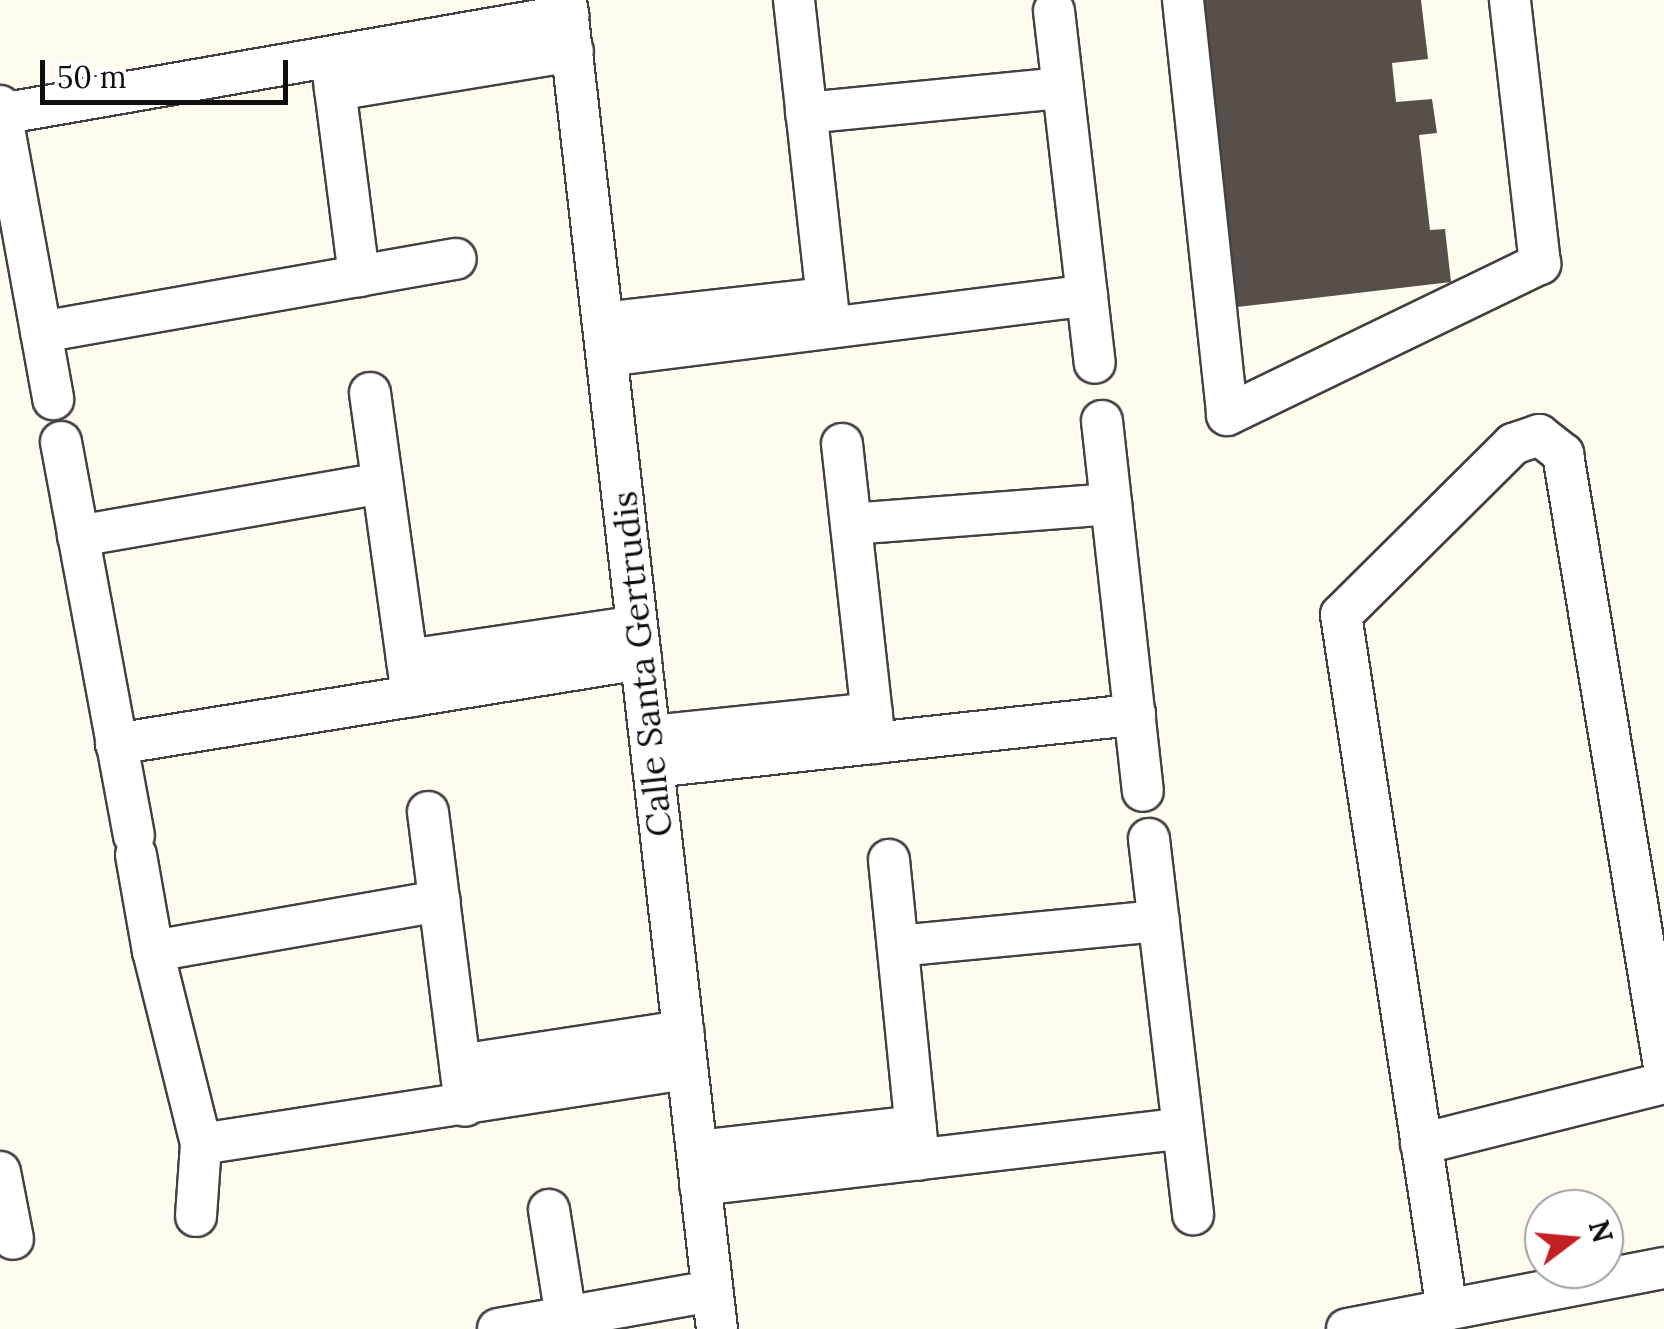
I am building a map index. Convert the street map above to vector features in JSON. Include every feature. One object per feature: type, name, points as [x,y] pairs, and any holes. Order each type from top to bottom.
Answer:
[{"type":"street","points":[[794,0],[828,313]]},
{"type":"street","points":[[1183,0],[1226,415],[1540,264],[1510,0]]},
{"type":"street","points":[[1054,11],[1095,362]]},
{"type":"street","points":[[53,399],[1,110],[333,73],[569,22]]},
{"type":"street","name":"Calle Santa Gertrudis","points":[[569,22],[715,1310]]},
{"type":"street","points":[[333,73],[359,276]]},
{"type":"street","points":[[806,113],[1063,88]]},
{"type":"street","points":[[41,332],[456,259]]},
{"type":"street","points":[[605,339],[828,313],[1087,295]]},
{"type":"street","points":[[370,393],[409,678]]},
{"type":"street","points":[[1102,421],[1143,791]]},
{"type":"street","points":[[1446,1310],[1341,616],[1513,444],[1539,435],[1564,454],[1664,1067]]},
{"type":"street","points":[[60,442],[153,951],[201,1144],[196,1216]]},
{"type":"street","points":[[842,444],[874,728]]},
{"type":"street","points":[[78,536],[382,484]]},
{"type":"street","points":[[851,524],[1111,504]]},
{"type":"street","points":[[116,744],[409,678],[639,642]]},
{"type":"street","points":[[652,752],[874,728],[1134,715]]},
{"type":"street","points":[[428,812],[465,1106]]},
{"type":"street","points":[[1150,839],[1193,1214]]},
{"type":"street","points":[[889,860],[917,1143]]},
{"type":"street","points":[[153,951],[440,901]]},
{"type":"street","points":[[898,946],[1159,921]]},
{"type":"street","points":[[460,1066],[685,1050]]},
{"type":"street","points":[[201,1144],[465,1106],[685,1050]]},
{"type":"street","points":[[1421,1144],[1664,1083]]},
{"type":"street","points":[[698,1168],[917,1143],[1182,1128]]},
{"type":"street","points":[[0,1172],[13,1239]]},
{"type":"street","points":[[549,1210],[566,1317]]},
{"type":"street","points":[[1347,1329],[1664,1268]]},
{"type":"street","points":[[498,1329],[566,1317],[715,1310]]},
{"type":"building","points":[[1201,0],[1421,0],[1428,59],[1392,63],[1396,102],[1432,99],[1437,133],[1419,135],[1430,230],[1445,229],[1451,282],[1237,307]]}]
